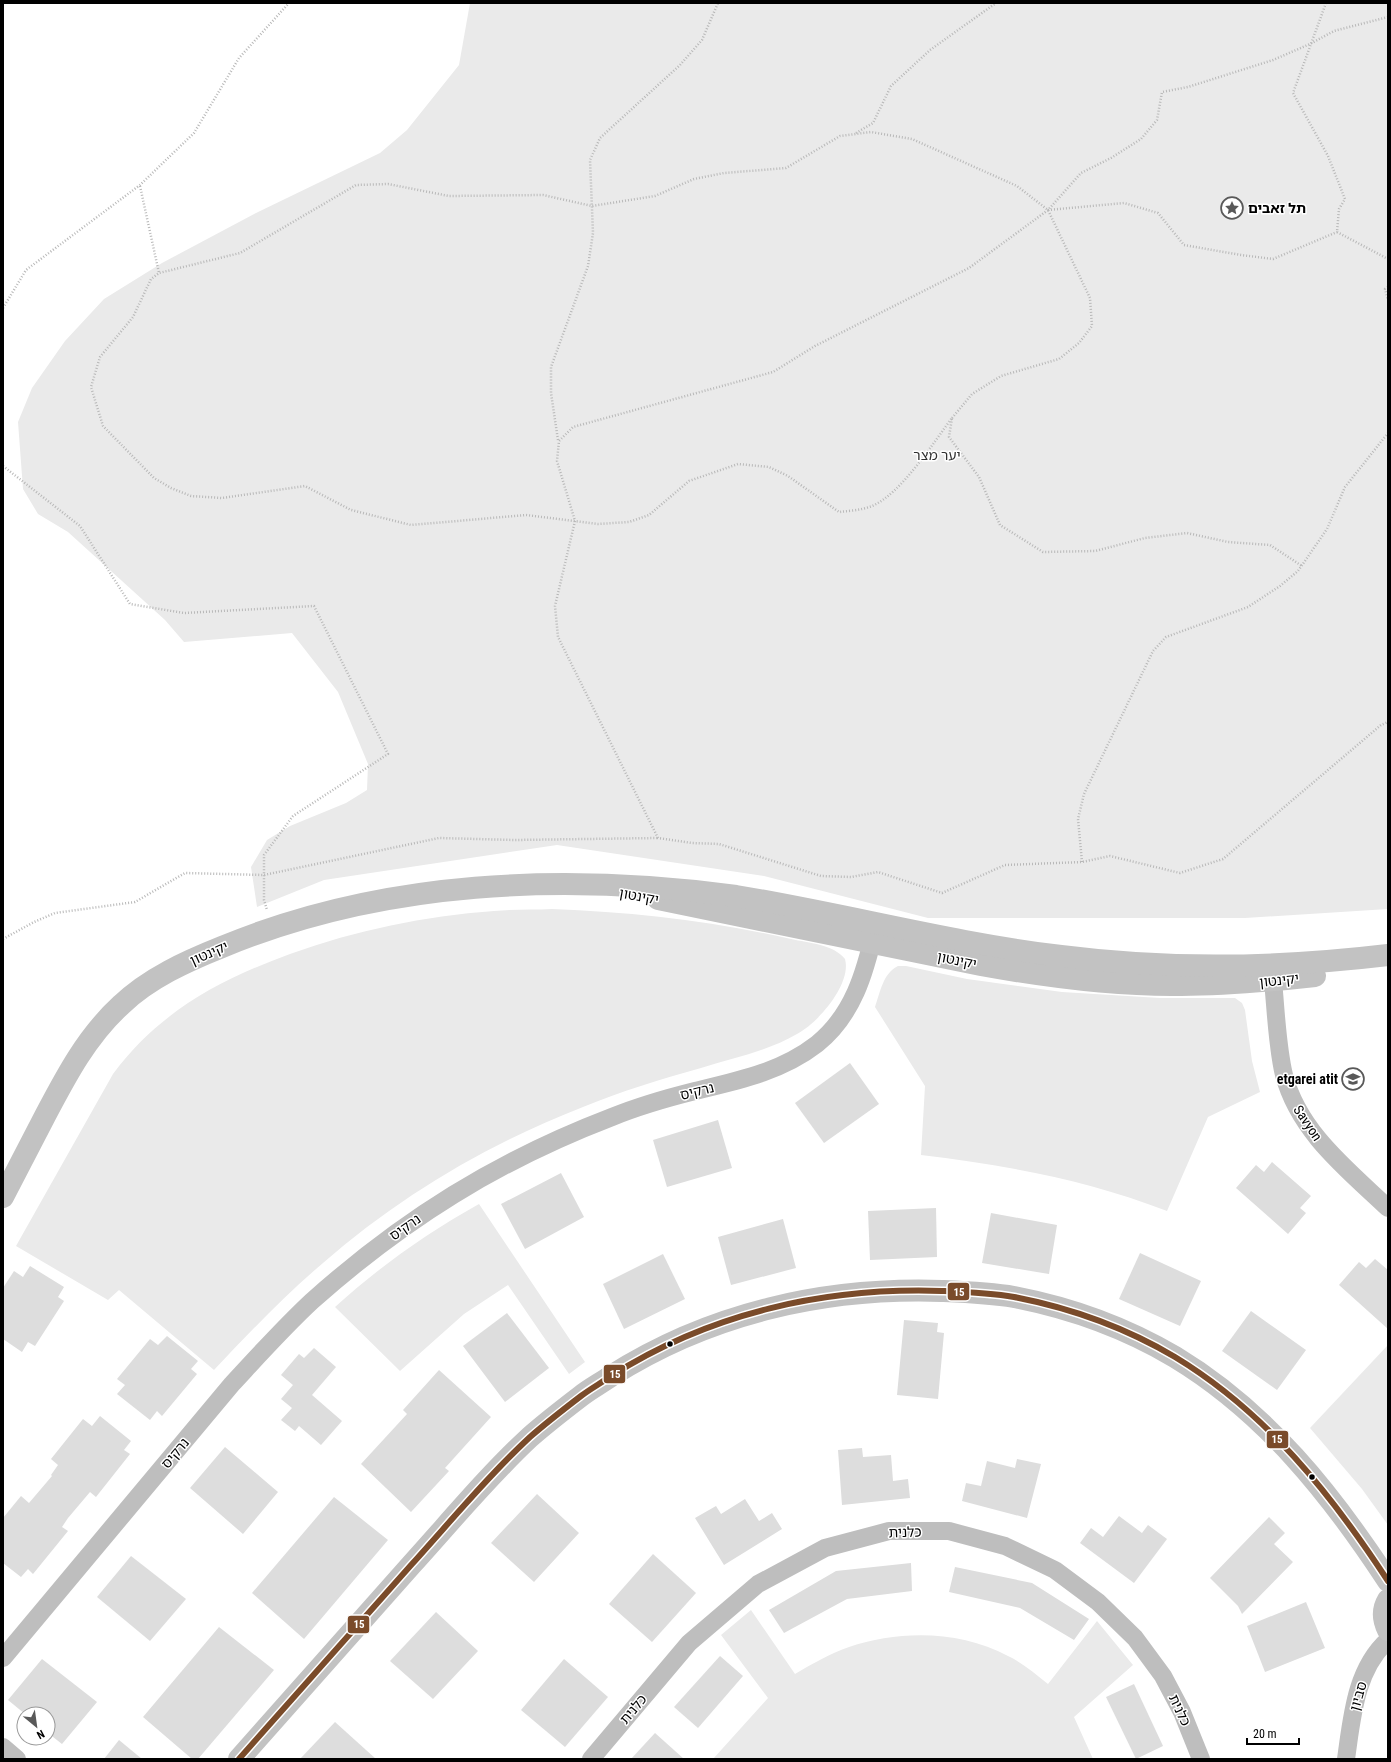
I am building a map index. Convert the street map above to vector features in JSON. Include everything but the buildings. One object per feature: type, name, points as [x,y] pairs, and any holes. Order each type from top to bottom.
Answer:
[{"type":"street","name":"יקינטון","points":[[3,1197],[74,1062],[92,1037],[116,1009],[146,985],[174,969],[239,940],[273,928],[338,910],[389,900],[456,890],[530,884],[578,887],[625,893],[874,933],[1032,974],[1082,980],[1180,985],[1274,973],[1346,960],[1388,955]]},
{"type":"street","name":"נרקיס","points":[[3,1658],[232,1384],[292,1320],[357,1262],[404,1226],[453,1194],[504,1164],[558,1138],[614,1116],[673,1097],[759,1075],[800,1056],[822,1039],[845,1012],[856,994],[864,973],[874,933]]},
{"type":"street","name":"יקינטון","points":[[1274,973],[1318,976],[1388,962]]},
{"type":"street","name":"Savyon","points":[[1274,973],[1282,1064],[1287,1085],[1296,1106],[1309,1127],[1325,1147],[1388,1208]]},
{"type":"street","points":[[239,1759],[481,1486],[531,1436],[583,1394],[637,1360],[692,1333],[747,1314],[802,1300],[857,1293],[911,1290],[962,1292],[1012,1297],[1073,1311],[1128,1332],[1176,1358],[1220,1388],[1259,1421],[1294,1456],[1324,1491],[1348,1522],[1388,1581]]},
{"type":"street","name":"כלנית","points":[[591,1759],[689,1643],[758,1584],[825,1548],[889,1531],[949,1531],[1004,1546],[1061,1574],[1098,1602],[1135,1638],[1163,1676],[1182,1712],[1201,1759]]},
{"type":"street","points":[[1388,1600],[1385,1607],[1384,1616],[1388,1630]]},
{"type":"street","name":"סביון","points":[[1346,1759],[1359,1687],[1374,1657],[1388,1640]]},
{"type":"street","points":[[3,1747],[16,1759]]},
{"type":"path","points":[[3,308],[26,270],[140,186],[194,133],[239,58],[289,3]]},
{"type":"path","points":[[658,838],[558,637],[555,606],[575,521],[557,461],[558,441],[551,393],[551,367],[588,266],[593,233],[590,160],[600,138],[680,66],[702,40],[718,3]]},
{"type":"path","points":[[854,134],[873,123],[891,86],[930,50],[996,3]]},
{"type":"path","points":[[1326,3],[1293,93],[1328,156],[1344,199],[1340,209],[1337,232]]},
{"type":"path","points":[[558,441],[573,428],[773,372],[815,346],[969,268],[1048,210],[1081,173],[1111,158],[1141,139],[1157,120],[1162,92],[1188,87],[1273,60],[1310,44],[1334,31],[1388,17]]},
{"type":"path","points":[[871,132],[912,138],[1017,186],[1048,210],[1090,298],[1092,326],[1079,343],[1059,360],[1001,376],[972,394],[902,483],[878,503],[870,507],[838,512],[788,476],[769,467],[738,464],[689,481],[649,515],[629,522],[598,524],[526,515],[411,525],[351,510],[305,486],[222,498],[191,496],[171,488],[154,478],[103,426],[91,387],[100,357],[133,317],[151,280],[159,273],[240,253],[356,185],[388,184],[449,196],[543,195],[592,206],[655,196],[694,179],[724,172],[786,168],[840,136],[854,134],[871,132]]},
{"type":"path","points":[[140,186],[159,273]]},
{"type":"path","points":[[1048,210],[1124,203],[1158,213],[1184,245],[1273,259],[1337,232]]},
{"type":"path","points":[[1337,232],[1388,259]]},
{"type":"path","points":[[1388,287],[1385,290],[1388,300]]},
{"type":"path","points":[[952,418],[949,437],[979,477],[1000,524],[1043,552],[1095,551],[1145,538],[1187,534],[1228,542],[1270,545],[1302,566]]},
{"type":"path","points":[[1082,862],[1078,819],[1084,794],[1153,651],[1166,637],[1248,607],[1280,586],[1298,571],[1327,529],[1345,488],[1388,433]]},
{"type":"path","points":[[3,466],[80,526],[130,604],[184,613],[314,606],[388,754],[293,816],[264,855],[264,900],[273,928]]},
{"type":"path","points":[[3,939],[34,922],[55,913],[135,902],[185,874],[264,875],[439,838],[515,840],[658,838],[692,843],[720,844],[821,876],[851,877],[878,872],[942,892],[1005,865],[1082,862],[1110,856],[1180,873],[1223,859],[1381,725],[1388,722]]},
{"type":"green space","name":"יער מצר","points":[[470,3],[1388,3],[1388,909],[1245,918],[928,918],[764,876],[557,845],[324,880],[257,907],[251,867],[267,840],[290,826],[346,803],[367,790],[368,764],[338,692],[292,633],[184,642],[165,620],[68,532],[38,514],[23,489],[18,422],[32,388],[65,341],[104,299],[162,263],[256,213],[380,153],[407,130],[459,65]]},
{"type":"green space","points":[[552,909],[612,912],[672,918],[732,927],[827,947],[840,954],[845,959],[846,969],[843,980],[832,1002],[805,1029],[786,1040],[750,1054],[656,1081],[598,1101],[548,1122],[479,1155],[414,1194],[352,1239],[323,1263],[281,1302],[214,1370],[119,1290],[108,1300],[16,1246],[113,1074],[131,1052],[150,1033],[192,1000],[239,975],[264,964],[315,945],[366,931],[442,916],[508,910]]},
{"type":"green space","points":[[898,966],[906,966],[967,979],[1062,992],[1160,998],[1235,998],[1242,1003],[1245,1010],[1252,1061],[1260,1092],[1208,1117],[1167,1211],[1137,1200],[1077,1182],[1015,1169],[921,1155],[925,1086],[875,1007],[885,978]]},
{"type":"green space","points":[[479,1204],[585,1362],[569,1374],[508,1285],[464,1314],[400,1371],[335,1307],[386,1264],[404,1251]]},
{"type":"green space","points":[[1388,1345],[1388,1525],[1362,1489],[1310,1428]]},
{"type":"green space","points":[[751,1610],[795,1674],[835,1653],[868,1641],[929,1635],[970,1641],[989,1647],[1019,1662],[1048,1684],[1097,1621],[1133,1665],[1074,1717],[1093,1759],[713,1759],[768,1698],[721,1635]]},
{"type":"transit line","name":"15","points":[[239,1759],[484,1483],[514,1452],[555,1416],[584,1393],[611,1376],[649,1354],[688,1336],[728,1320],[770,1308],[812,1300],[855,1294],[898,1291],[969,1292],[1014,1297],[1077,1313],[1098,1320],[1137,1337],[1175,1357],[1208,1379],[1239,1403],[1267,1429],[1320,1486],[1388,1581]]},
{"type":"place","name":"תל זאבים","points":[[1232,208]]},
{"type":"place","name":"etgarei atit","points":[[1353,1079]]}]
